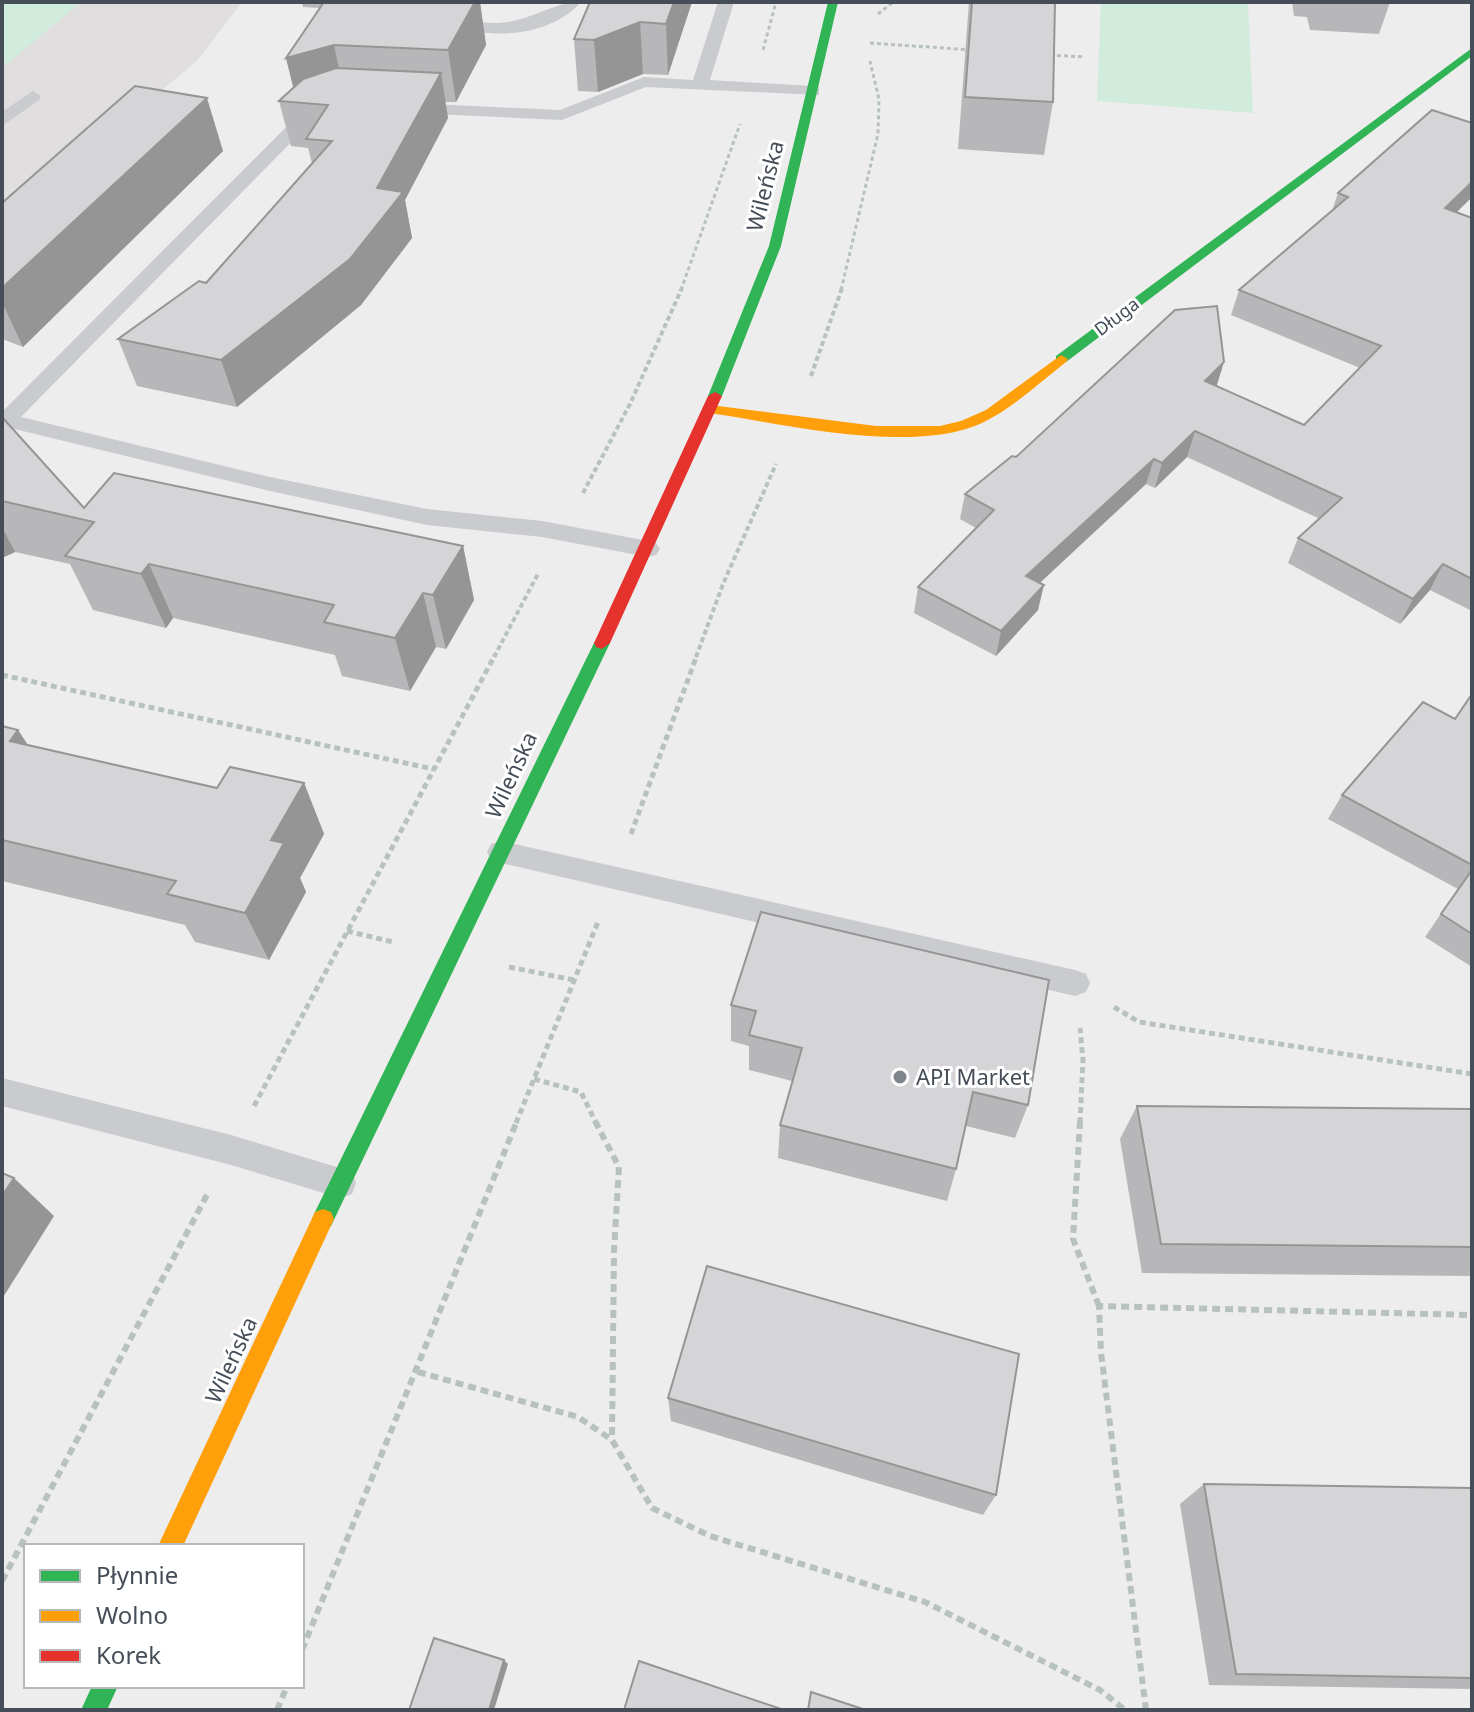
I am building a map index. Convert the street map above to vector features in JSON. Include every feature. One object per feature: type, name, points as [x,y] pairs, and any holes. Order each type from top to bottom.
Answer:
[{"type":"street","name":"Wileńska","points":[[171,1544],[340,1183],[648,549],[710,409],[775,246],[833,2]]},
{"type":"street","name":"Długa","points":[[710,409],[907,433],[942,431],[968,424],[997,407],[1472,51]]},
{"type":"street","points":[[94,1710],[104,1688]]},
{"type":"lane","points":[[429,2],[450,18],[478,25],[520,25],[550,17],[573,2]]},
{"type":"lane","points":[[700,85],[726,2]]},
{"type":"lane","points":[[392,108],[562,115],[644,82],[813,91]]},
{"type":"lane","points":[[2,121],[33,96]]},
{"type":"lane","points":[[4,419],[306,117],[332,109]]},
{"type":"lane","points":[[4,419],[270,484],[427,517],[560,532],[648,549]]},
{"type":"lane","points":[[501,852],[1075,983]]},
{"type":"lane","points":[[2,1092],[231,1150],[340,1183]]},
{"type":"path","points":[[2,1581],[560,532],[614,439],[710,218],[776,2]]},
{"type":"path","points":[[859,42],[976,50]]},
{"type":"path","points":[[1038,54],[1085,57]]},
{"type":"path","points":[[2,675],[433,769]]},
{"type":"path","points":[[1075,983],[1139,1022],[1472,1074]]},
{"type":"path","points":[[1075,983],[1083,1060],[1073,1239],[1099,1306],[1101,1353],[1146,1710]]},
{"type":"path","points":[[534,1079],[581,1092],[619,1167],[612,1330],[612,1440]]},
{"type":"path","points":[[1099,1306],[1472,1315]]},
{"type":"path","points":[[418,1371],[578,1417],[612,1440],[652,1508],[710,1536],[925,1602],[1100,1690],[1125,1710]]},
{"type":"path","points":[[277,1710],[286,1688]]},
{"type":"shaded area","points":[[2,2],[242,2],[197,61],[2,222]]},
{"type":"green space","points":[[2,2],[81,2],[2,68]]},
{"type":"green space","points":[[1101,2],[1248,2],[1253,113],[1097,101]]},
{"type":"building","points":[[324,2],[475,2],[448,50],[334,45],[286,58]]},
{"type":"building","points":[[590,2],[674,2],[666,24],[640,22],[594,40],[574,39]]},
{"type":"building","points":[[972,2],[1055,2],[1053,102],[965,97]]},
{"type":"building","points":[[336,68],[441,73],[377,188],[403,192],[350,259],[221,360],[118,339],[199,281],[206,283],[332,141],[306,139],[328,105],[279,101],[303,79]]},
{"type":"building","points":[[135,86],[207,98],[2,288],[2,203]]},
{"type":"building","points":[[1432,110],[1472,123],[1472,182],[1445,208],[1472,218],[1472,579],[1443,564],[1413,599],[1298,538],[1342,498],[1195,431],[1162,463],[1154,459],[1026,576],[1044,585],[1001,631],[918,587],[994,510],[965,494],[1012,456],[1016,457],[1175,310],[1217,306],[1224,362],[1205,381],[1304,425],[1381,346],[1239,290],[1348,197],[1338,193]]},
{"type":"building","points":[[2,417],[84,508],[114,473],[463,546],[433,595],[423,593],[395,638],[324,622],[334,605],[149,564],[141,574],[65,556],[94,522],[2,501]]},
{"type":"building","points":[[1472,694],[1472,865],[1342,795],[1423,702],[1455,719]]},
{"type":"building","points":[[2,726],[18,730],[10,741],[217,788],[230,767],[304,783],[271,840],[284,843],[245,913],[167,894],[176,881],[2,840]]},
{"type":"building","points":[[1472,870],[1472,934],[1441,914]]},
{"type":"building","name":"API Market","points":[[761,912],[1049,980],[1028,1105],[973,1092],[956,1169],[780,1125],[802,1048],[749,1035],[756,1011],[731,1005]]},
{"type":"building","points":[[1137,1106],[1472,1109],[1472,1247],[1161,1244]]},
{"type":"building","points":[[2,1173],[14,1178],[2,1196]]},
{"type":"building","points":[[707,1266],[1019,1354],[996,1495],[668,1398]]},
{"type":"building","points":[[1204,1484],[1472,1488],[1472,1678],[1236,1674]]},
{"type":"building","points":[[434,1638],[504,1660],[489,1710],[409,1710]]},
{"type":"building","points":[[639,1661],[784,1710],[624,1710]]},
{"type":"building","points":[[811,1692],[866,1710],[808,1710]]},
{"type":"traffic: fast","points":[[715,396],[775,246],[833,2]]},
{"type":"traffic: fast","points":[[1061,359],[1472,51]]},
{"type":"traffic: fast","points":[[323,1219],[602,643]]},
{"type":"traffic: fast","points":[[94,1710],[104,1688]]},
{"type":"traffic: slow","points":[[710,409],[840,428],[910,432],[940,430],[965,425],[991,413],[1061,359]]},
{"type":"traffic: slow","points":[[171,1544],[323,1219]]},
{"type":"traffic: jam","points":[[602,643],[715,396]]},
{"type":"place","name":"API Market","points":[[900,1077]]}]
